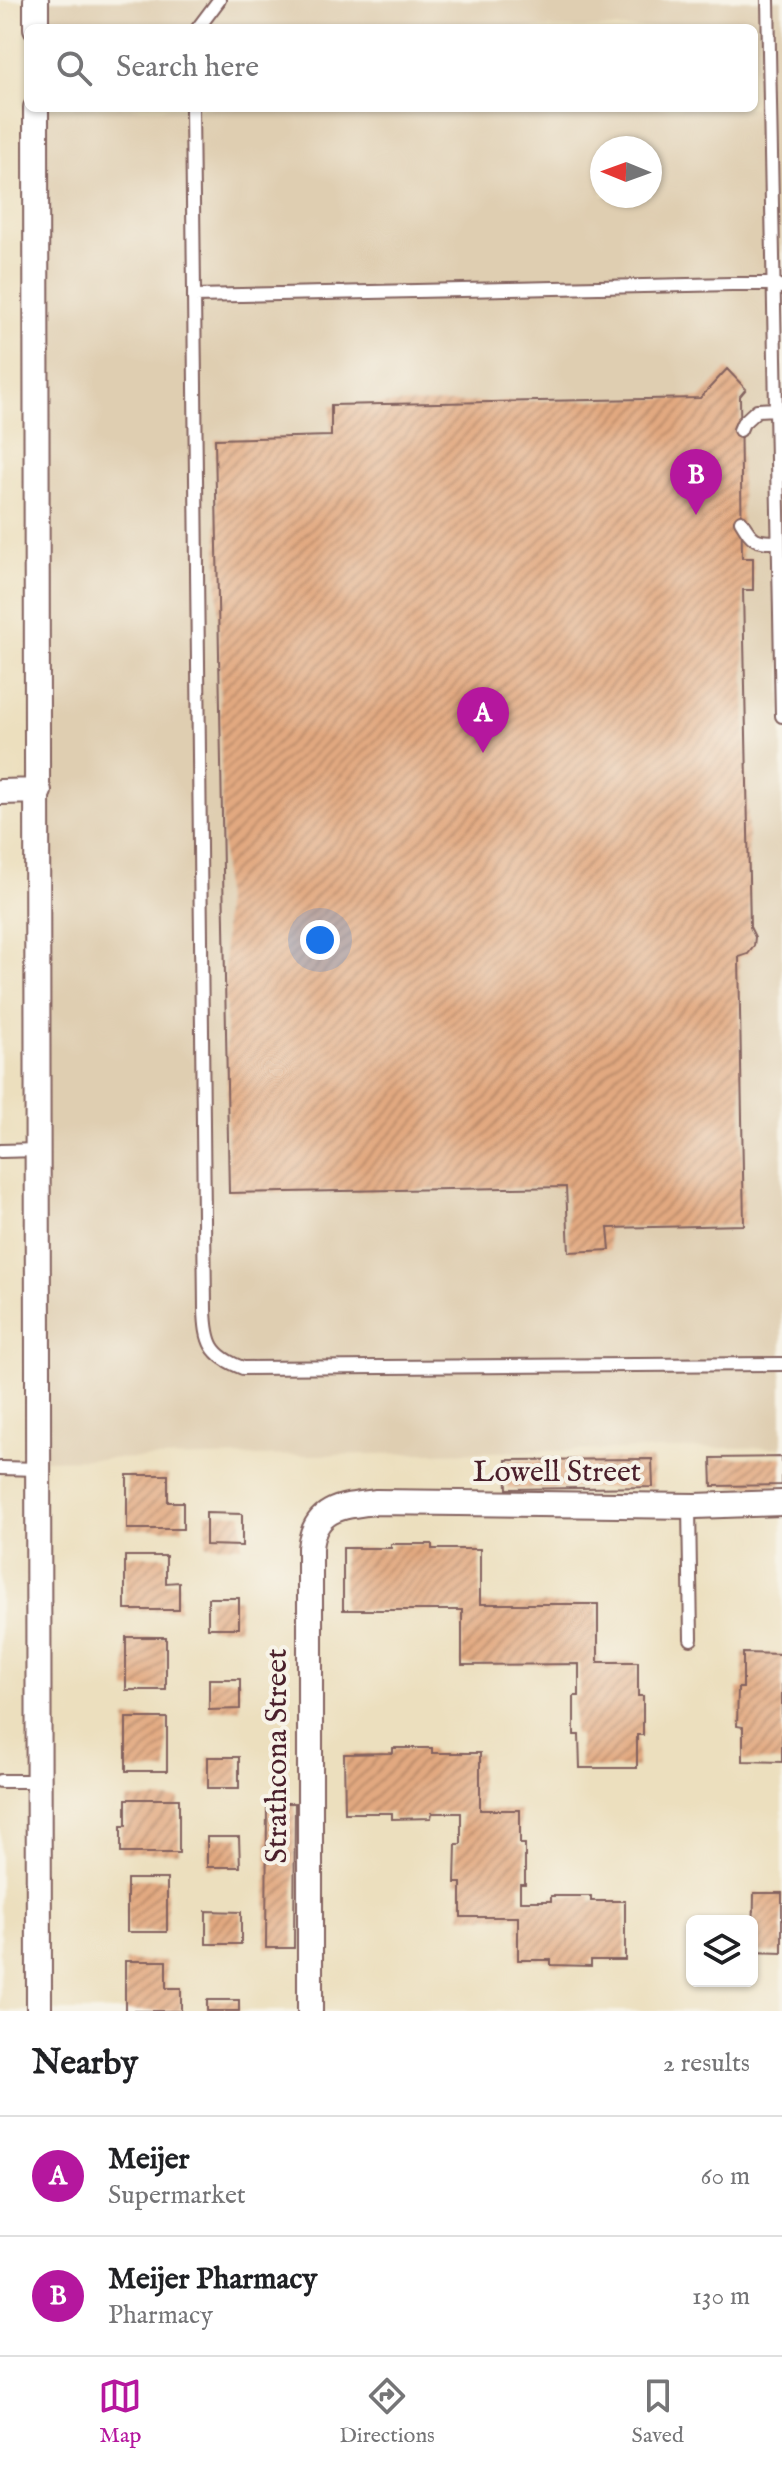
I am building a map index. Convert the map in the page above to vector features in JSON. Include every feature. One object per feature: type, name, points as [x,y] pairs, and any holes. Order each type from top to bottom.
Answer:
[{"type":"street","points":[[36,0],[36,24]]},
{"type":"street","points":[[36,112],[39,2011]]},
{"type":"street","points":[[0,792],[39,791]]},
{"type":"street","name":"Lowell Street","points":[[332,1511],[376,1502],[689,1506],[782,1503]]},
{"type":"street","name":"Strathcona Street","points":[[310,2011],[310,1548],[311,1532],[318,1520],[332,1511]]},
{"type":"lane","points":[[201,24],[219,0]]},
{"type":"lane","points":[[768,0],[776,95],[776,409],[782,716]]},
{"type":"lane","points":[[192,112],[205,1330],[211,1347],[224,1361],[243,1368],[782,1364]]},
{"type":"lane","points":[[194,296],[778,285]]},
{"type":"lane","points":[[740,430],[757,410],[776,409]]},
{"type":"lane","points":[[741,521],[758,542],[778,542]]},
{"type":"lane","points":[[0,1151],[39,1150]]},
{"type":"lane","points":[[0,1468],[39,1469]]},
{"type":"lane","points":[[689,1506],[691,1639]]},
{"type":"lane","points":[[0,1781],[39,1781]]},
{"type":"shaded area","points":[[36,0],[782,0],[782,1447],[39,1460],[36,112],[758,112],[758,24],[36,24]]},
{"type":"building","points":[[727,369],[746,389],[740,396],[742,558],[753,558],[753,590],[743,590],[750,927],[755,937],[754,946],[748,954],[739,957],[744,1225],[608,1228],[610,1250],[569,1252],[566,1187],[229,1193],[215,439],[331,436],[331,405],[700,398]]},
{"type":"building","points":[[782,1457],[782,1485],[712,1486],[711,1458]]},
{"type":"building","points":[[652,1459],[653,1487],[507,1489],[506,1460]]},
{"type":"building","points":[[127,1475],[168,1475],[168,1502],[183,1502],[183,1529],[127,1529]]},
{"type":"building","points":[[206,1513],[242,1514],[242,1546],[206,1545]]},
{"type":"building","points":[[391,1544],[432,1544],[432,1549],[480,1549],[480,1604],[598,1604],[598,1662],[638,1662],[638,1696],[643,1696],[643,1735],[637,1735],[637,1768],[580,1768],[579,1735],[574,1735],[574,1696],[579,1696],[579,1664],[462,1665],[462,1610],[343,1610],[343,1548],[391,1548]]},
{"type":"building","points":[[125,1556],[166,1556],[166,1583],[179,1582],[179,1610],[125,1610]]},
{"type":"building","points":[[208,1598],[239,1598],[239,1628],[208,1628]]},
{"type":"building","points":[[126,1637],[166,1637],[166,1690],[126,1690]]},
{"type":"building","points":[[743,1653],[782,1654],[782,1762],[743,1761],[743,1727],[737,1726],[738,1688],[743,1688]]},
{"type":"building","points":[[209,1679],[240,1679],[240,1709],[209,1710]]},
{"type":"building","points":[[126,1718],[167,1718],[167,1771],[126,1771]]},
{"type":"building","points":[[393,1748],[432,1748],[432,1753],[480,1753],[480,1810],[520,1810],[520,1844],[525,1844],[525,1884],[520,1884],[520,1901],[551,1901],[551,1896],[591,1896],[591,1901],[625,1901],[625,1960],[591,1960],[591,1966],[551,1965],[551,1960],[518,1960],[518,1917],[461,1917],[461,1883],[455,1883],[456,1844],[461,1844],[461,1813],[432,1813],[431,1818],[392,1819],[392,1813],[345,1813],[344,1754],[393,1753]]},
{"type":"building","points":[[208,1757],[239,1757],[239,1788],[208,1788]]},
{"type":"building","points":[[126,1799],[179,1799],[179,1853],[121,1853],[121,1826],[126,1826]]},
{"type":"building","points":[[267,1803],[295,1803],[294,1948],[266,1948]]},
{"type":"building","points":[[207,1837],[239,1837],[240,1867],[207,1867]]},
{"type":"building","points":[[127,1879],[167,1879],[167,1932],[127,1932]]},
{"type":"building","points":[[754,1893],[782,1893],[782,1953],[758,1952],[758,1915],[754,1915]]},
{"type":"building","points":[[206,1911],[241,1912],[241,1944],[206,1944]]},
{"type":"building","points":[[125,1961],[166,1961],[166,1988],[181,1988],[181,2011],[125,2011]]},
{"type":"building","points":[[207,2000],[239,2000],[239,2011],[207,2011]]},
{"type":"place","name":"Meijer Pharmacy","points":[[696,515]]},
{"type":"place","name":"Meijer","points":[[483,753]]}]
